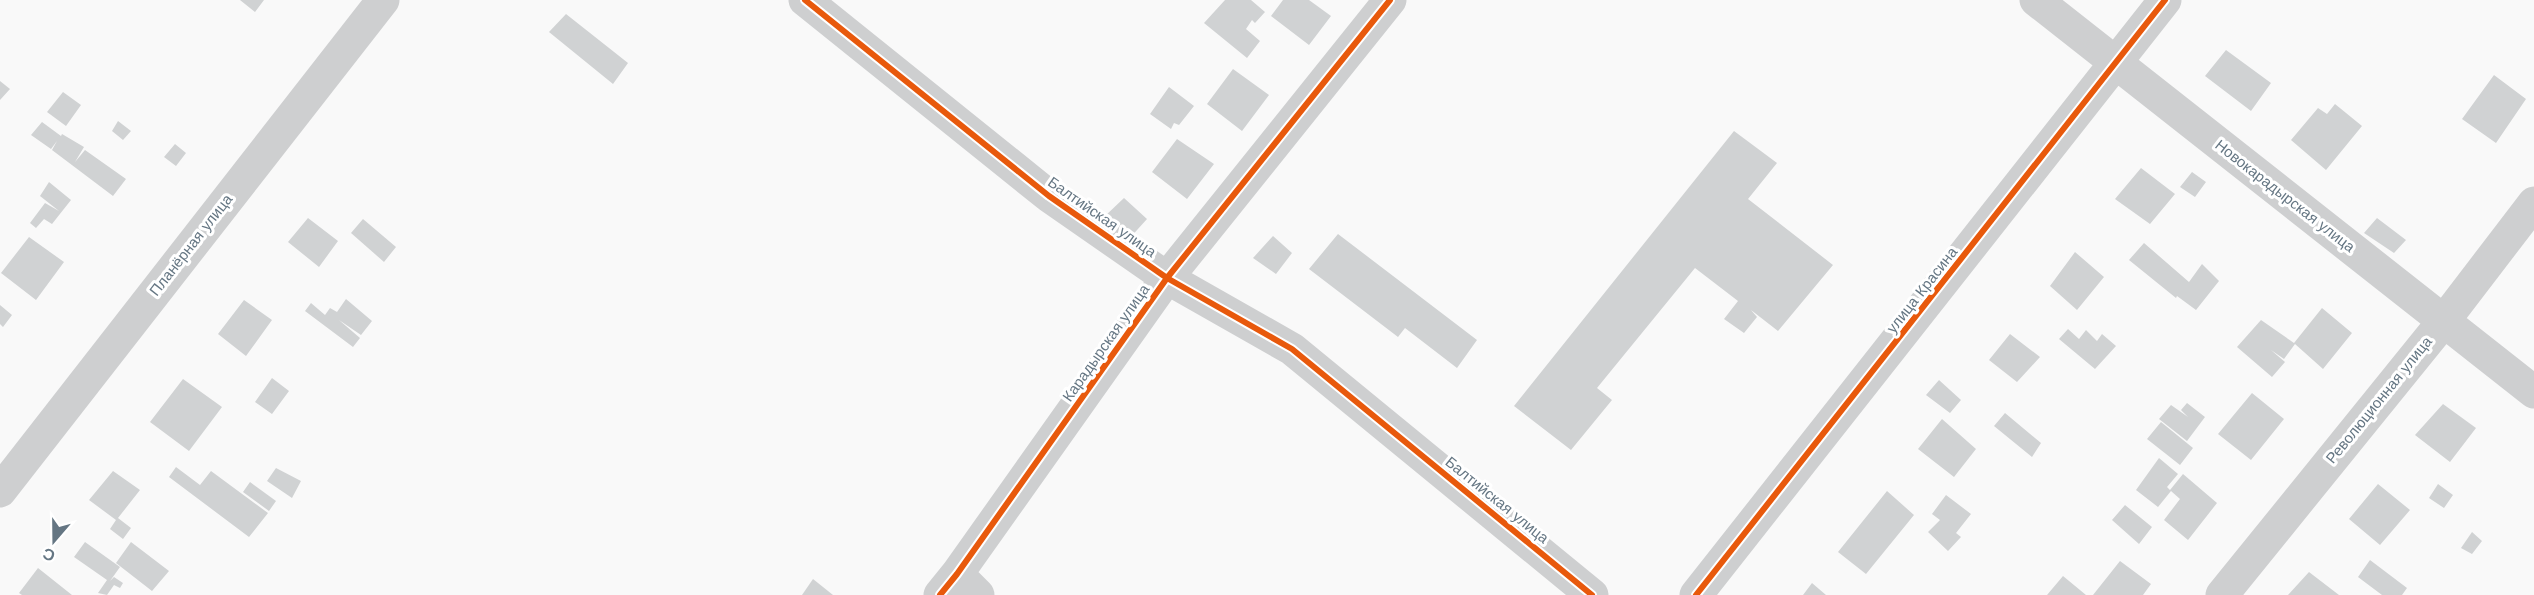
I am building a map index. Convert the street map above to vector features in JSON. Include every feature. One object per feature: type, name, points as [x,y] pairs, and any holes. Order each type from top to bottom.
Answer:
[{"type":"street","name":"Планёрная улица","points":[[0,491],[383,0]]},
{"type":"street","name":"Балтийская улица","points":[[806,0],[1049,196],[1167,278],[1292,349],[1592,595]]},
{"type":"street","name":"Карадырская улица","points":[[958,588],[1167,278],[1390,0]]},
{"type":"street","name":"Новокарадырская улица","points":[[2036,0],[2534,392]]},
{"type":"street","name":"улица Красина","points":[[1696,595],[2166,0]]},
{"type":"street","name":"Революционная улица","points":[[2222,595],[2443,322],[2534,203]]},
{"type":"building","points":[[240,0],[264,0],[255,12]]},
{"type":"building","points":[[1225,0],[1251,0],[1265,12],[1255,23],[1252,20],[1246,29],[1260,41],[1247,58],[1204,23]]},
{"type":"building","points":[[1283,0],[1309,0],[1331,16],[1309,45],[1271,16]]},
{"type":"building","points":[[566,14],[628,63],[613,84],[549,32]]},
{"type":"building","points":[[2226,50],[2271,83],[2251,111],[2205,76]]},
{"type":"building","points":[[1233,69],[1269,95],[1242,131],[1207,104]]},
{"type":"building","points":[[2494,75],[2526,99],[2496,143],[2462,119]]},
{"type":"building","points":[[0,81],[10,89],[0,100]]},
{"type":"building","points":[[1169,87],[1194,106],[1179,125],[1174,123],[1171,129],[1150,114]]},
{"type":"building","points":[[63,92],[81,105],[66,126],[47,112]]},
{"type":"building","points":[[2335,104],[2362,126],[2326,170],[2291,140],[2318,108],[2327,114]]},
{"type":"building","points":[[118,121],[131,131],[123,140],[112,131]]},
{"type":"building","points":[[42,122],[61,136],[62,134],[84,147],[75,162],[85,150],[126,179],[113,196],[52,150],[57,141],[51,149],[31,135]]},
{"type":"building","points":[[1734,131],[1777,163],[1748,199],[1833,265],[1778,331],[1751,310],[1757,317],[1744,333],[1724,319],[1738,301],[1695,268],[1597,388],[1612,400],[1571,450],[1514,406]]},
{"type":"building","points":[[1177,139],[1214,164],[1187,199],[1152,172]]},
{"type":"building","points":[[175,144],[186,153],[176,166],[164,157]]},
{"type":"building","points":[[2141,168],[2175,194],[2150,224],[2115,199]]},
{"type":"building","points":[[2192,172],[2206,182],[2195,197],[2180,187]]},
{"type":"building","points":[[49,182],[71,200],[52,224],[44,219],[36,228],[30,223],[45,203],[59,211],[40,196]]},
{"type":"building","points":[[1124,198],[1147,219],[1128,240],[1104,217]]},
{"type":"building","points":[[308,218],[338,241],[319,267],[288,242]]},
{"type":"building","points":[[2377,218],[2406,240],[2394,253],[2364,233]]},
{"type":"building","points":[[363,219],[396,247],[384,262],[351,233]]},
{"type":"building","points":[[1338,234],[1477,340],[1457,368],[1405,328],[1398,337],[1309,269]]},
{"type":"building","points":[[1273,236],[1292,253],[1276,274],[1253,258]]},
{"type":"building","points":[[29,237],[64,262],[36,300],[1,273]]},
{"type":"building","points":[[2144,243],[2189,282],[2202,264],[2219,281],[2196,310],[2177,296],[2176,298],[2129,260]]},
{"type":"building","points":[[2075,252],[2104,277],[2077,310],[2050,286]]},
{"type":"building","points":[[346,299],[372,321],[361,335],[339,320],[360,338],[353,347],[305,311],[311,303],[325,315],[330,308],[337,312]]},
{"type":"building","points":[[244,300],[272,320],[246,356],[218,334]]},
{"type":"building","points":[[0,305],[12,315],[3,327],[0,324]]},
{"type":"building","points":[[2322,308],[2352,333],[2323,369],[2295,344],[2284,359],[2271,350],[2285,362],[2272,377],[2237,347],[2261,320],[2294,343]]},
{"type":"building","points":[[2068,329],[2079,339],[2086,330],[2097,341],[2102,334],[2116,346],[2095,369],[2059,339]]},
{"type":"building","points":[[2010,334],[2040,357],[2017,382],[1989,360]]},
{"type":"building","points":[[272,378],[289,391],[272,414],[255,402]]},
{"type":"building","points":[[183,379],[222,407],[189,451],[150,422]]},
{"type":"building","points":[[1939,380],[1961,400],[1950,413],[1926,395]]},
{"type":"building","points":[[2252,393],[2284,419],[2251,460],[2218,434]]},
{"type":"building","points":[[2187,403],[2205,417],[2187,441],[2159,419],[2171,405],[2188,417],[2181,410]]},
{"type":"building","points":[[2443,404],[2476,428],[2450,462],[2415,435]]},
{"type":"building","points":[[2005,413],[2041,443],[2032,457],[1994,426]]},
{"type":"building","points":[[1942,419],[1976,449],[1954,477],[1918,449]]},
{"type":"building","points":[[2161,422],[2193,448],[2180,465],[2147,439]]},
{"type":"building","points":[[2159,458],[2178,474],[2167,487],[2170,490],[2183,474],[2217,503],[2188,540],[2164,520],[2180,499],[2171,491],[2158,507],[2136,490]]},
{"type":"building","points":[[176,467],[200,485],[211,471],[268,513],[249,537],[169,477]]},
{"type":"building","points":[[276,468],[301,481],[292,498],[267,481]]},
{"type":"building","points":[[113,471],[140,490],[118,518],[131,528],[123,539],[110,529],[116,520],[89,500]]},
{"type":"building","points":[[250,482],[276,501],[269,511],[243,492]]},
{"type":"building","points":[[2378,484],[2410,510],[2380,545],[2349,519]]},
{"type":"building","points":[[2438,484],[2453,495],[2444,508],[2429,498]]},
{"type":"building","points":[[1887,491],[1914,515],[1866,574],[1838,552]]},
{"type":"building","points":[[1946,495],[1971,514],[1956,533],[1961,537],[1948,551],[1928,532],[1940,520],[1932,514]]},
{"type":"building","points":[[2125,505],[2152,527],[2139,544],[2112,520]]},
{"type":"building","points":[[2472,532],[2482,541],[2472,554],[2461,548]]},
{"type":"building","points":[[85,542],[120,567],[110,581],[114,577],[123,583],[120,588],[114,585],[107,595],[98,593],[107,580],[74,557]]},
{"type":"building","points":[[131,542],[169,571],[152,591],[116,563]]},
{"type":"building","points":[[2370,560],[2407,588],[2402,595],[2382,595],[2358,577]]},
{"type":"building","points":[[2120,561],[2151,584],[2143,595],[2093,595]]},
{"type":"building","points":[[38,568],[72,595],[22,595],[19,593]]},
{"type":"building","points":[[2309,572],[2339,595],[2288,595]]},
{"type":"building","points":[[2063,576],[2086,595],[2047,595]]},
{"type":"building","points":[[813,579],[833,595],[802,595]]},
{"type":"building","points":[[1812,583],[1826,595],[1803,595]]},
{"type":"cycle path","points":[[805,0],[1049,196],[1167,278],[1292,349],[1592,595]]},
{"type":"cycle path","points":[[940,595],[1167,278],[1390,0]]},
{"type":"cycle path","points":[[1696,595],[2165,0]]}]
